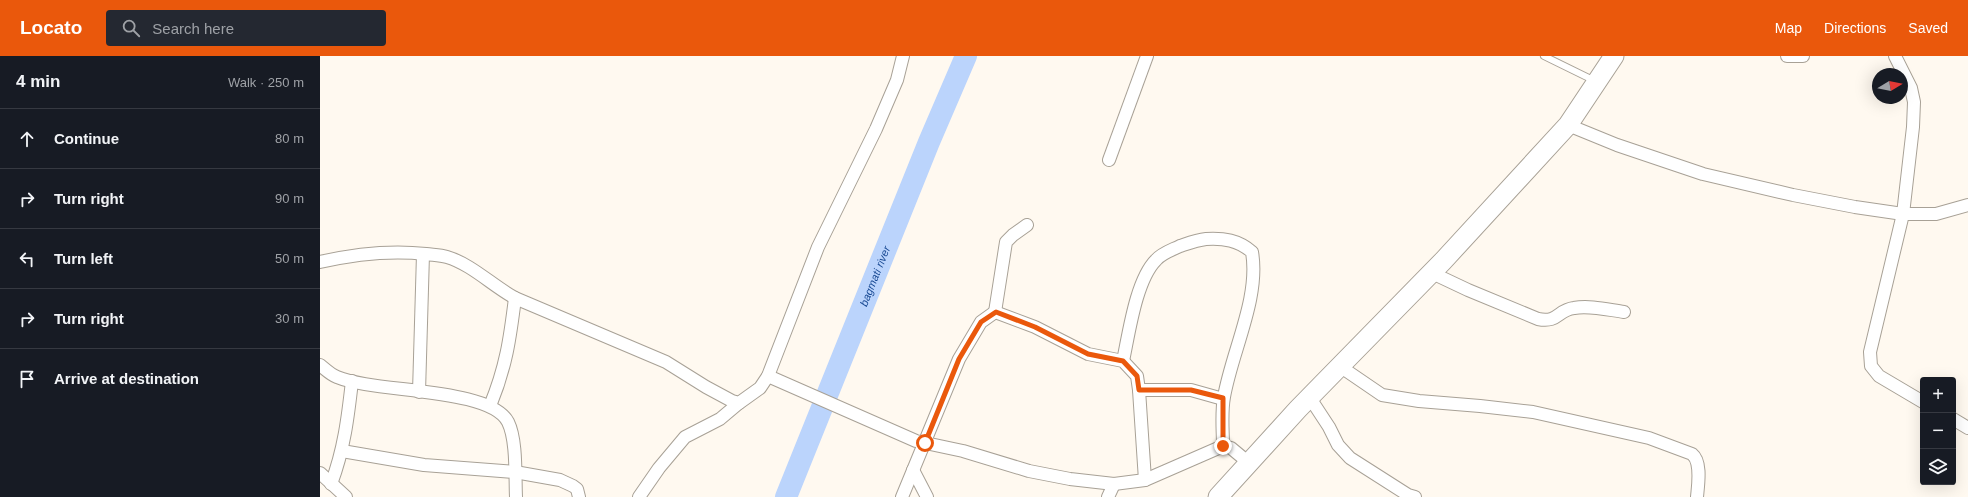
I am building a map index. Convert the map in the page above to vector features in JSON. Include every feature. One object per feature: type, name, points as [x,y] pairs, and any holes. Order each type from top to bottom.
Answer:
[{"type":"main road","points":[[1218,497],[1310,398],[1432,273],[1568,125],[1614,56]]},
{"type":"street","points":[[639,497],[659,468],[685,437],[720,419],[739,403],[745,401],[760,388],[768,376],[818,247],[876,129],[897,80],[903,56]]},
{"type":"street","points":[[1109,160],[1147,56]]},
{"type":"street","points":[[1787,56],[1803,56]]},
{"type":"street","points":[[1895,56],[1911,88],[1914,102],[1908,183],[1903,214],[1870,352],[1872,366],[1879,376],[1920,400]]},
{"type":"street","points":[[1568,125],[1617,145],[1703,174],[1847,205],[1903,214],[1936,214],[1968,205]]},
{"type":"street","points":[[902,497],[913,470],[920,442],[959,359],[981,322],[996,312],[1006,242],[1013,235],[1028,225]]},
{"type":"street","points":[[1123,361],[1134,309],[1146,274],[1156,259],[1168,252],[1198,240],[1229,240],[1243,245],[1252,252],[1254,264],[1254,284],[1223,398],[1223,446]]},
{"type":"street","points":[[320,262],[358,254],[399,253],[447,257],[477,272],[502,291],[515,298],[666,362],[706,387],[732,401],[739,403]]},
{"type":"street","points":[[419,392],[423,254]]},
{"type":"street","points":[[1432,273],[1468,290],[1538,319],[1547,321],[1554,319],[1561,313],[1576,307],[1624,312]]},
{"type":"street","points":[[490,406],[502,376],[509,346],[515,298]]},
{"type":"street","points":[[996,312],[1035,327],[1088,354],[1123,361],[1137,376],[1145,480]]},
{"type":"street","points":[[320,365],[337,377],[352,381],[453,396],[490,406],[507,420],[512,431],[516,497]]},
{"type":"street","points":[[1341,367],[1382,395],[1419,402],[1480,406],[1533,412],[1649,438],[1692,454],[1696,457],[1698,464],[1697,497]]},
{"type":"street","points":[[768,376],[920,442],[963,451],[1029,471],[1070,479],[1114,484],[1145,480],[1223,446],[1232,448],[1249,463]]},
{"type":"street","points":[[331,484],[342,451],[347,429],[352,381]]},
{"type":"street","points":[[1139,390],[1191,390],[1223,398]]},
{"type":"street","points":[[1310,398],[1338,445],[1350,458],[1411,496]]},
{"type":"street","points":[[1956,421],[1968,428]]},
{"type":"street","points":[[342,451],[424,464],[515,472],[566,482],[577,489],[579,497]]},
{"type":"street","points":[[913,470],[927,497]]},
{"type":"street","points":[[320,473],[346,497]]},
{"type":"street","points":[[1108,497],[1114,484]]},
{"type":"lane","points":[[1544,56],[1596,82]]},
{"type":"waterway","name":"bagmati river","points":[[786,497],[929,142],[966,56]]},
{"type":"route","points":[[925,443],[959,359],[981,322],[996,312],[1035,327],[1088,354],[1123,361],[1137,376],[1139,390],[1191,390],[1223,398],[1223,446]]}]
